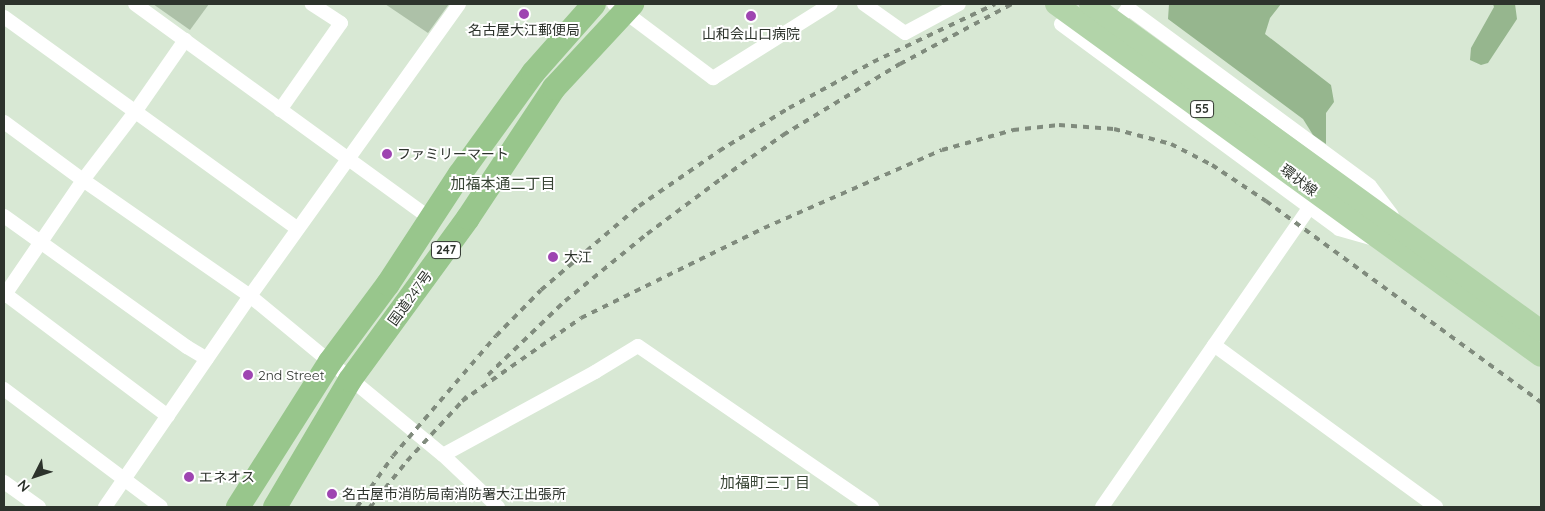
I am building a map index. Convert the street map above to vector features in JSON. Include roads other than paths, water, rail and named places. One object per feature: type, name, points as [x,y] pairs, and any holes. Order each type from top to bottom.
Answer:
[{"type":"highway","name":"国道247号","points":[[238,507],[330,362],[388,284],[430,218],[533,73],[594,4]]},
{"type":"highway","name":"国道247号","points":[[275,507],[350,380],[468,218],[554,88],[623,7]]},
{"type":"main road","name":"環状線","points":[[1090,4],[1353,207],[1380,241],[1541,356]]},
{"type":"main road","name":"環状線","points":[[1058,14],[1353,207],[1401,228],[1541,331]]},
{"type":"street","points":[[135,4],[430,218]]},
{"type":"street","points":[[280,110],[340,23],[312,4]]},
{"type":"street","points":[[105,507],[250,296],[459,4]]},
{"type":"street","points":[[623,7],[713,78],[831,4]]},
{"type":"street","points":[[864,4],[905,33],[959,4]]},
{"type":"street","points":[[1097,50],[1128,8],[1370,186],[1401,228]]},
{"type":"street","points":[[1058,14],[1097,50],[1339,229],[1380,241]]},
{"type":"street","points":[[4,17],[298,228]]},
{"type":"street","points":[[168,416],[4,294],[41,244],[83,180],[136,112],[185,40]]},
{"type":"street","points":[[4,122],[83,180],[250,296],[443,455],[498,507]]},
{"type":"street","points":[[1102,507],[1310,207]]},
{"type":"street","points":[[4,216],[206,359]]},
{"type":"street","points":[[1214,345],[1436,507]]},
{"type":"street","points":[[443,455],[638,346],[872,507]]},
{"type":"street","points":[[4,389],[161,507]]},
{"type":"street","points":[[4,482],[38,507]]},
{"type":"railway","points":[[357,507],[393,456],[496,336],[541,290],[639,206],[719,151],[789,108],[873,62],[995,4]]},
{"type":"railway","points":[[488,375],[565,301],[647,234],[722,178],[783,135],[900,64],[1012,4]]},
{"type":"railway","points":[[462,401],[581,318],[764,228],[942,150],[1013,130],[1059,125],[1114,129],[1171,144],[1212,165],[1266,201],[1541,402]]},
{"type":"railway","points":[[370,507],[407,461],[467,396]]},
{"type":"place","name":"名古屋大江郵便局","points":[[524,14]]},
{"type":"place","name":"山和会山口病院","points":[[751,16]]},
{"type":"place","name":"ファミリーマート","points":[[387,154]]},
{"type":"place","name":"大江","points":[[553,257]]},
{"type":"place","name":"2nd Street","points":[[248,375]]},
{"type":"place","name":"エネオス","points":[[189,477]]},
{"type":"place","name":"名古屋市消防局南消防署大江出張所","points":[[332,494]]},
{"type":"district","name":"加福本通二丁目","points":[[503,184]]},
{"type":"district","name":"加福町三丁目","points":[[765,483]]}]
